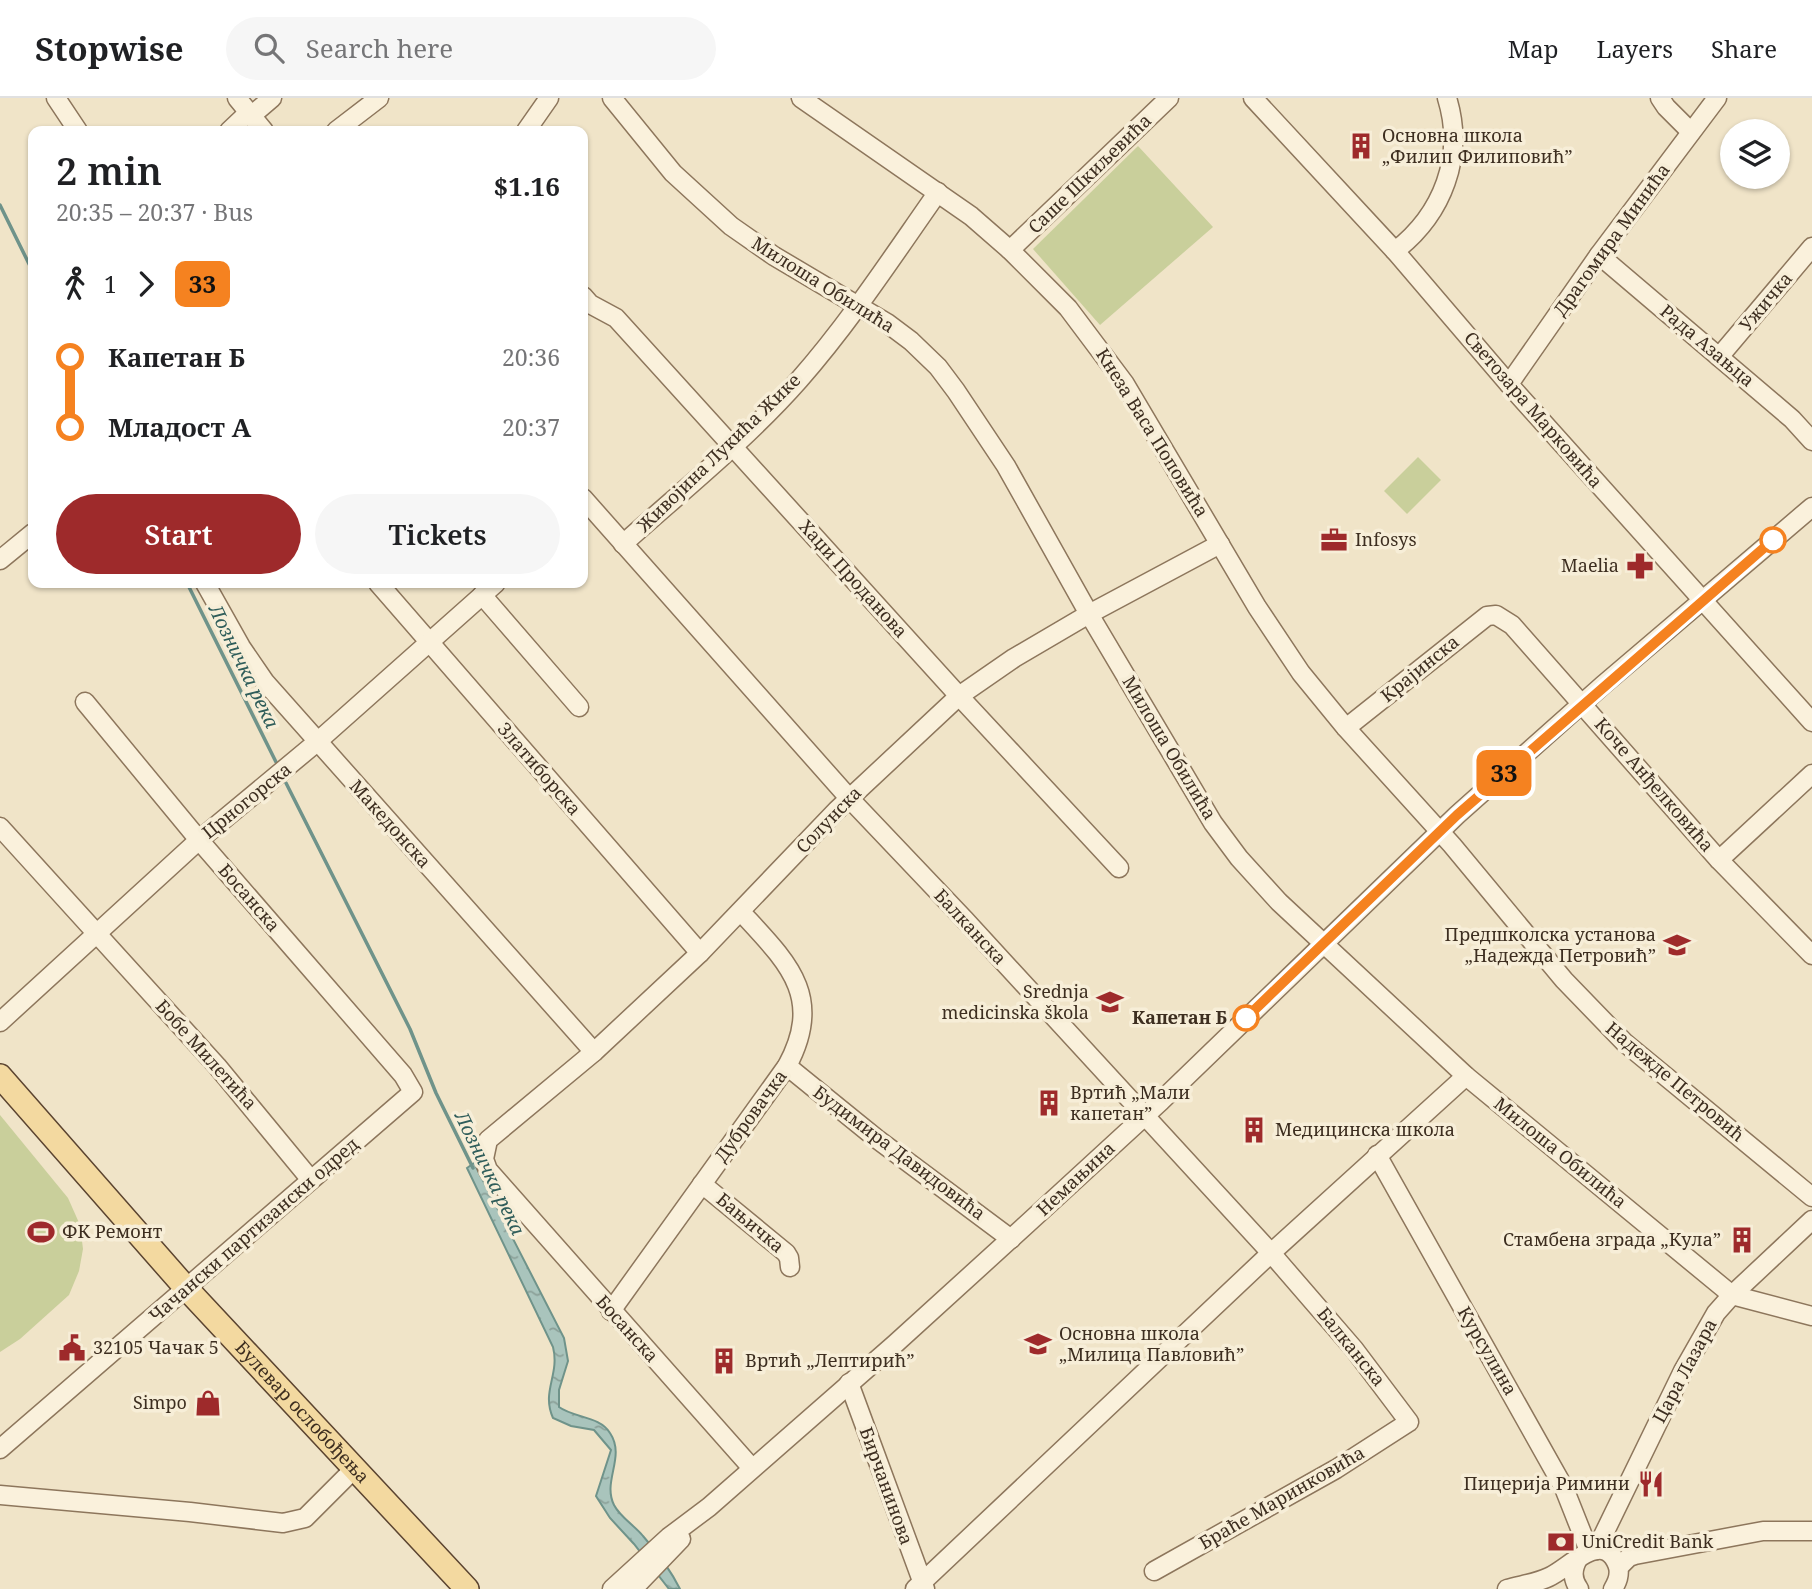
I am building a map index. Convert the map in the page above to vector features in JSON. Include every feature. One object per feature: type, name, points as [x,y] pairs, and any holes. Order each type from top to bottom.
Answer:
[{"type":"main road","name":"Булевар ослобођења","points":[[0,1076],[186,1288],[467,1589]]},
{"type":"street","points":[[56,98],[75,126]]},
{"type":"street","points":[[237,98],[260,126]]},
{"type":"street","points":[[236,126],[272,98]]},
{"type":"street","points":[[343,126],[379,98]]},
{"type":"street","points":[[529,126],[549,98]]},
{"type":"street","name":"Милоша Обилића","points":[[612,98],[673,173],[732,226],[774,256],[858,305],[911,341],[938,367],[1006,466],[1089,614],[1213,823],[1272,895],[1466,1076],[1732,1294],[1812,1316]]},
{"type":"street","name":"Кнеза Васа Поповића","points":[[801,98],[938,192],[1010,250],[1068,308],[1125,384],[1257,607],[1301,673],[1346,728],[1440,830]]},
{"type":"street","name":"Саше Шкиљевића","points":[[1010,250],[1169,98]]},
{"type":"street","name":"Светозара Марковића","points":[[1253,98],[1395,251],[1509,384],[1812,722]]},
{"type":"street","points":[[1395,251],[1419,230],[1433,212],[1446,186],[1454,140],[1453,121],[1447,98]]},
{"type":"street","points":[[1660,98],[1691,132]]},
{"type":"street","name":"Драгомира Минића","points":[[1509,384],[1599,254],[1717,98]]},
{"type":"street","name":"Живојина Лукића Жике","points":[[623,544],[733,446],[798,381],[858,305],[938,192]]},
{"type":"street","name":"Ужичка","points":[[1719,357],[1812,247]]},
{"type":"street","name":"Рада Азањца","points":[[1599,254],[1792,419],[1812,441]]},
{"type":"street","name":"Хаџи Проданова","points":[[588,302],[616,318],[958,696],[1119,868]]},
{"type":"street","name":"Балканска","points":[[588,506],[849,798],[1271,1253],[1354,1349],[1409,1422]]},
{"type":"street","name":"Немањина","points":[[633,1589],[709,1507],[751,1467],[849,1383],[1144,1116],[1440,830],[1583,703],[1812,507]]},
{"type":"street","points":[[0,560],[28,537]]},
{"type":"street","name":"Солунска","points":[[485,1154],[491,1136],[594,1052],[700,953],[849,798],[958,696],[1014,658],[1089,614],[1220,544]]},
{"type":"street","name":"Македонска","points":[[208,588],[241,647],[265,682],[594,1052]]},
{"type":"street","name":"Златиборска","points":[[383,588],[700,953]]},
{"type":"street","name":"Црногорска","points":[[0,1022],[198,840],[317,742],[490,588]]},
{"type":"street","points":[[482,595],[579,707]]},
{"type":"street","name":"Крајинска","points":[[1346,728],[1487,616],[1496,615]]},
{"type":"street","name":"Коче Анђелковића","points":[[1496,615],[1512,625],[1718,860],[1812,955]]},
{"type":"street","name":"Босанска","points":[[85,702],[198,840],[403,1075],[413,1092]]},
{"type":"street","points":[[1718,860],[1812,774]]},
{"type":"street","name":"Бобе Милетића","points":[[0,827],[217,1066],[311,1180]]},
{"type":"street","name":"Надежде Петровић","points":[[1440,830],[1564,980],[1624,1042],[1812,1196]]},
{"type":"street","name":"Дубровачка","points":[[611,1311],[787,1066],[802,1031],[803,1014],[796,981],[784,960],[741,912]]},
{"type":"street","name":"Будимира Давидовића","points":[[787,1066],[877,1139],[1011,1238]]},
{"type":"street","points":[[921,1587],[1271,1253],[1466,1076]]},
{"type":"street","name":"Чачански партизански одред","points":[[0,1449],[413,1092]]},
{"type":"street","name":"Босанска","points":[[485,1154],[488,1170],[751,1467]]},
{"type":"street","name":"Курсулина","points":[[1377,1155],[1564,1488],[1587,1553]]},
{"type":"street","name":"Бањичка","points":[[702,1184],[786,1253],[790,1267]]},
{"type":"street","name":"Цара Лазара","points":[[1587,1553],[1716,1313],[1732,1294],[1812,1220]]},
{"type":"street","name":"Бирчанинова","points":[[849,1383],[921,1587]]},
{"type":"street","name":"Браће Маринковића","points":[[1154,1571],[1336,1469],[1409,1422]]},
{"type":"street","points":[[0,1495],[283,1523],[305,1518],[354,1469]]},
{"type":"street","name":"Немањина","points":[[612,1589],[669,1537],[709,1507]]},
{"type":"street","points":[[1617,1581],[1629,1557],[1763,1531],[1812,1531]]},
{"type":"street","points":[[1578,1588],[1573,1573],[1587,1553]]},
{"type":"street","points":[[1507,1589],[1549,1578],[1587,1553],[1610,1555],[1617,1581]]},
{"type":"street","points":[[1549,1578],[1562,1580],[1578,1588]]},
{"type":"green space","points":[[1138,146],[1213,227],[1100,325],[1033,249]]},
{"type":"green space","points":[[1418,457],[1441,480],[1407,514],[1384,491]]},
{"type":"green space","name":"ФК Ремонт","points":[[0,1115],[68,1198],[80,1225],[83,1249],[79,1271],[69,1295],[20,1339],[0,1352]]},
{"type":"water","points":[[474,1163],[564,1338],[568,1361],[559,1390],[559,1407],[600,1423],[610,1433],[616,1451],[611,1487],[614,1505],[653,1548],[680,1589],[669,1589],[610,1518],[596,1496],[611,1450],[594,1430],[571,1426],[553,1418],[549,1399],[555,1357],[553,1347],[467,1168]]},
{"type":"waterway","name":"Лозничка река","points":[[0,205],[28,262]]},
{"type":"waterway","name":"Лозничка река","points":[[189,588],[276,762]]},
{"type":"waterway","name":"Лозничка река","points":[[286,783],[410,1029],[436,1093],[473,1168]]},
{"type":"bus line","name":"33","points":[[1246,1018],[1423,845],[1603,685],[1773,540]]},
{"type":"place","name":"Основна школа „Филип Филиповић”","points":[[1361,146]]},
{"type":"place","name":"Infosys","points":[[1334,540]]},
{"type":"place","name":"Maelia","points":[[1640,566]]},
{"type":"place","name":"Предшколска установа „Надежда Петровић”","points":[[1677,945]]},
{"type":"place","name":"Srednja medicinska škola","points":[[1110,1002]]},
{"type":"place","name":"Капетан Б","points":[[1246,1018]]},
{"type":"place","name":"Вртић „Мали капетан”","points":[[1049,1103]]},
{"type":"place","name":"Медицинска школа","points":[[1254,1130]]},
{"type":"place","name":"ФК Ремонт","points":[[41,1232]]},
{"type":"place","name":"Стамбена зграда „Кула”","points":[[1742,1240]]},
{"type":"place","name":"Основна школа „Милица Павловић”","points":[[1038,1344]]},
{"type":"place","name":"32105 Чачак 5","points":[[72,1348]]},
{"type":"place","name":"Вртић „Лептирић”","points":[[724,1361]]},
{"type":"place","name":"Simpo","points":[[208,1403]]},
{"type":"place","name":"Пицерија Римини","points":[[1651,1484]]},
{"type":"place","name":"UniCredit Bank","points":[[1561,1542]]}]
